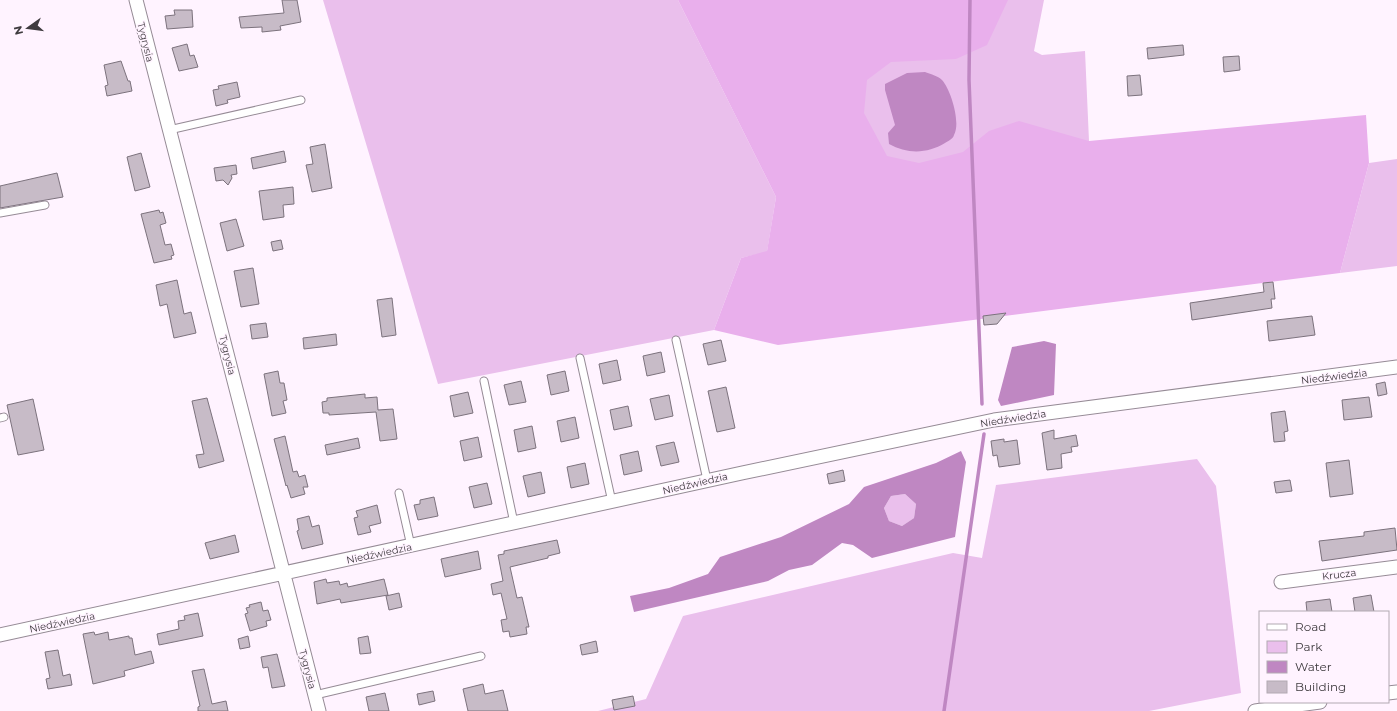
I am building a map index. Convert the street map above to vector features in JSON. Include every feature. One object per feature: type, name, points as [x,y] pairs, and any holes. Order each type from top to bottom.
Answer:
[{"type":"street","name":"Tygrysia","points":[[136,0],[319,711]]},
{"type":"street","name":"Niedźwiedzia","points":[[0,635],[707,480],[994,420],[1397,367]]},
{"type":"street","name":"Krucza","points":[[1281,582],[1397,567]]},
{"type":"street","points":[[1255,711],[1283,709],[1315,703]]},
{"type":"lane","points":[[169,130],[301,100]]},
{"type":"lane","points":[[0,213],[45,205]]},
{"type":"lane","points":[[676,340],[707,480]]},
{"type":"lane","points":[[580,358],[612,502]]},
{"type":"lane","points":[[484,381],[514,523]]},
{"type":"lane","points":[[399,493],[411,546]]},
{"type":"lane","points":[[315,695],[481,656]]},
{"type":"green space","points":[[323,0],[678,0],[776,197],[767,252],[741,258],[714,330],[438,384]]},
{"type":"green space","points":[[974,0],[1044,0],[1034,51],[1042,55],[1085,51],[1089,141],[879,191],[825,97]]},
{"type":"green space","points":[[1397,159],[1397,266],[1340,273],[1369,163]]},
{"type":"green space","points":[[1197,459],[1216,486],[1241,693],[1149,711],[598,711],[646,699],[683,616],[953,553],[982,558],[996,485]]},
{"type":"green space","points":[[905,494],[916,504],[914,518],[902,526],[889,521],[884,508],[891,496]]},
{"type":"shaded area","points":[[678,0],[1008,0],[987,45],[956,59],[891,62],[867,80],[864,113],[887,156],[919,163],[963,152],[989,131],[1019,121],[1089,141],[1366,115],[1369,163],[1340,273],[778,345],[714,330],[741,258],[767,251],[776,197]]},
{"type":"water","points":[[925,72],[942,80],[949,91],[956,115],[956,130],[952,139],[938,147],[924,151],[903,150],[889,144],[888,133],[895,125],[885,90],[885,84],[907,73]]},
{"type":"water","points":[[1044,341],[1056,344],[1054,395],[1001,406],[998,400],[1012,347]]},
{"type":"water","points":[[961,451],[966,462],[955,537],[872,558],[853,545],[842,543],[812,565],[789,570],[768,581],[634,612],[630,596],[669,588],[708,574],[720,557],[781,537],[849,504],[864,487],[936,463]],"holes":[[[905,494],[916,504],[914,518],[902,526],[889,521],[884,508],[891,496]]]},
{"type":"building","points":[[282,0],[297,0],[301,22],[280,26],[281,30],[262,32],[262,27],[241,28],[239,17],[284,13]]},
{"type":"building","points":[[174,10],[192,10],[193,27],[167,29],[165,16],[175,15]]},
{"type":"building","points":[[187,44],[190,56],[194,55],[198,67],[179,71],[172,48]]},
{"type":"building","points":[[1183,45],[1184,55],[1148,59],[1147,48]]},
{"type":"building","points":[[1239,56],[1240,70],[1224,72],[1223,57]]},
{"type":"building","points":[[121,61],[128,81],[130,81],[132,91],[107,96],[105,86],[108,85],[104,65]]},
{"type":"building","points":[[1140,75],[1142,95],[1128,96],[1127,76]]},
{"type":"building","points":[[237,82],[240,97],[227,100],[228,103],[216,106],[213,90],[219,89],[218,86]]},
{"type":"building","points":[[325,144],[332,188],[312,192],[306,165],[313,164],[310,147]]},
{"type":"building","points":[[284,151],[286,162],[253,169],[251,158]]},
{"type":"building","points":[[141,153],[150,187],[135,191],[127,157]]},
{"type":"building","points":[[236,165],[237,174],[231,175],[232,178],[228,185],[223,180],[216,181],[214,168]]},
{"type":"building","points":[[57,173],[63,197],[0,208],[0,186]]},
{"type":"building","points":[[293,187],[294,204],[283,205],[284,217],[263,220],[259,191]]},
{"type":"building","points":[[159,210],[160,213],[163,212],[166,223],[160,225],[165,245],[171,244],[174,255],[171,256],[172,259],[154,263],[141,214]]},
{"type":"building","points":[[236,219],[244,246],[227,251],[220,223]]},
{"type":"building","points":[[281,240],[283,249],[273,251],[271,242]]},
{"type":"building","points":[[253,268],[259,304],[241,307],[234,271]]},
{"type":"building","points":[[177,280],[184,314],[191,312],[196,333],[174,338],[167,304],[160,306],[156,285]]},
{"type":"building","points":[[1273,282],[1275,299],[1271,299],[1272,308],[1192,320],[1190,303],[1264,292],[1263,283]]},
{"type":"building","points":[[392,298],[396,335],[382,337],[377,300]]},
{"type":"building","points":[[1006,313],[997,324],[984,325],[983,316]]},
{"type":"building","points":[[1312,316],[1315,335],[1269,341],[1267,321]]},
{"type":"building","points":[[266,323],[268,337],[252,339],[250,325]]},
{"type":"building","points":[[336,334],[337,345],[304,349],[303,338]]},
{"type":"building","points":[[721,340],[726,361],[708,365],[703,344]]},
{"type":"building","points":[[661,352],[665,372],[647,376],[643,356]]},
{"type":"building","points":[[617,360],[621,380],[603,384],[599,364]]},
{"type":"building","points":[[278,371],[280,383],[284,383],[287,400],[283,401],[286,413],[272,416],[264,374]]},
{"type":"building","points":[[565,371],[569,391],[551,395],[547,375]]},
{"type":"building","points":[[521,381],[526,402],[509,405],[504,385]]},
{"type":"building","points":[[1385,382],[1387,394],[1378,396],[1376,384]]},
{"type":"building","points":[[726,387],[735,428],[717,432],[708,391]]},
{"type":"building","points":[[468,392],[473,413],[454,417],[450,396]]},
{"type":"building","points":[[365,394],[365,398],[377,397],[378,410],[393,409],[397,439],[380,441],[376,412],[329,415],[329,413],[323,413],[322,402],[327,401],[327,398]]},
{"type":"building","points":[[669,395],[673,416],[655,420],[650,399]]},
{"type":"building","points":[[1369,397],[1372,417],[1344,420],[1342,400]]},
{"type":"building","points":[[207,398],[224,461],[199,468],[196,455],[204,454],[192,401]]},
{"type":"building","points":[[33,399],[44,450],[18,455],[7,405]]},
{"type":"building","points":[[628,406],[632,426],[614,430],[610,410]]},
{"type":"building","points":[[1285,411],[1288,431],[1284,432],[1285,441],[1274,442],[1271,413]]},
{"type":"building","points":[[575,417],[579,438],[561,442],[557,421]]},
{"type":"building","points":[[532,426],[536,448],[518,452],[514,430]]},
{"type":"building","points":[[1054,430],[1054,439],[1076,435],[1078,446],[1071,447],[1072,452],[1061,454],[1062,468],[1047,470],[1042,433]]},
{"type":"building","points":[[285,436],[293,472],[297,471],[299,477],[305,475],[308,487],[303,487],[305,494],[291,498],[287,485],[286,486],[274,439]]},
{"type":"building","points":[[478,437],[482,457],[464,461],[460,441]]},
{"type":"building","points":[[358,438],[360,448],[327,455],[325,445]]},
{"type":"building","points":[[1004,439],[1004,442],[1017,440],[1020,464],[999,467],[997,455],[993,456],[991,441]]},
{"type":"building","points":[[674,442],[679,462],[661,466],[656,446]]},
{"type":"building","points":[[638,451],[642,471],[624,475],[620,455]]},
{"type":"building","points":[[1349,460],[1353,494],[1330,497],[1326,463]]},
{"type":"building","points":[[585,463],[589,484],[571,488],[567,467]]},
{"type":"building","points":[[843,470],[845,481],[829,484],[827,474]]},
{"type":"building","points":[[541,472],[545,493],[528,497],[523,476]]},
{"type":"building","points":[[1290,480],[1292,491],[1276,493],[1274,482]]},
{"type":"building","points":[[487,483],[492,504],[474,508],[469,487]]},
{"type":"building","points":[[434,497],[438,516],[418,520],[414,505],[420,504],[420,500]]},
{"type":"building","points":[[377,505],[381,523],[369,526],[371,532],[358,535],[354,518],[358,517],[356,511]]},
{"type":"building","points":[[309,516],[312,527],[319,525],[323,544],[302,549],[297,531],[299,530],[297,519]]},
{"type":"building","points":[[1395,528],[1397,550],[1322,561],[1319,541],[1364,536],[1364,532]]},
{"type":"building","points":[[235,535],[239,552],[210,559],[205,543]]},
{"type":"building","points":[[557,540],[560,553],[548,556],[548,558],[510,567],[517,598],[522,597],[529,627],[526,627],[527,634],[510,637],[509,631],[503,632],[501,620],[507,619],[501,593],[493,595],[491,584],[503,581],[498,555],[504,554],[504,551]]},
{"type":"building","points":[[478,551],[481,569],[445,577],[441,559]]},
{"type":"building","points":[[326,579],[327,583],[339,581],[340,585],[347,583],[348,587],[384,579],[388,595],[341,603],[340,599],[317,604],[314,582]]},
{"type":"building","points":[[399,593],[402,607],[389,610],[386,596]]},
{"type":"building","points":[[1371,595],[1374,611],[1355,611],[1353,598]]},
{"type":"building","points":[[1330,599],[1332,611],[1307,611],[1306,602]]},
{"type":"building","points":[[261,602],[263,611],[268,610],[271,620],[266,621],[267,626],[250,631],[245,614],[248,613],[246,608],[250,607],[249,605]]},
{"type":"building","points":[[198,613],[203,636],[159,645],[157,634],[179,629],[178,621],[185,620],[184,616]]},
{"type":"building","points":[[94,632],[95,635],[108,632],[109,640],[129,636],[129,638],[132,638],[135,655],[151,651],[154,663],[124,671],[125,676],[93,684],[83,634]]},
{"type":"building","points":[[248,636],[250,647],[240,649],[238,639]]},
{"type":"building","points":[[368,636],[371,653],[360,654],[358,638]]},
{"type":"building","points":[[596,641],[598,652],[582,655],[580,645]]},
{"type":"building","points":[[58,650],[63,676],[70,674],[72,685],[48,689],[46,679],[50,678],[45,652]]},
{"type":"building","points":[[277,654],[285,686],[272,688],[268,667],[263,668],[261,657]]},
{"type":"building","points":[[204,669],[212,704],[226,701],[228,711],[198,711],[198,707],[200,706],[192,671]]},
{"type":"building","points":[[483,684],[485,694],[503,690],[508,711],[468,711],[463,689]]},
{"type":"building","points":[[433,691],[435,701],[419,705],[417,694]]},
{"type":"building","points":[[385,693],[389,711],[369,711],[366,697]]},
{"type":"building","points":[[633,696],[635,706],[614,710],[612,700]]},
{"type":"waterway","points":[[970,0],[969,80],[982,404]]},
{"type":"waterway","points":[[944,711],[984,434]]}]
